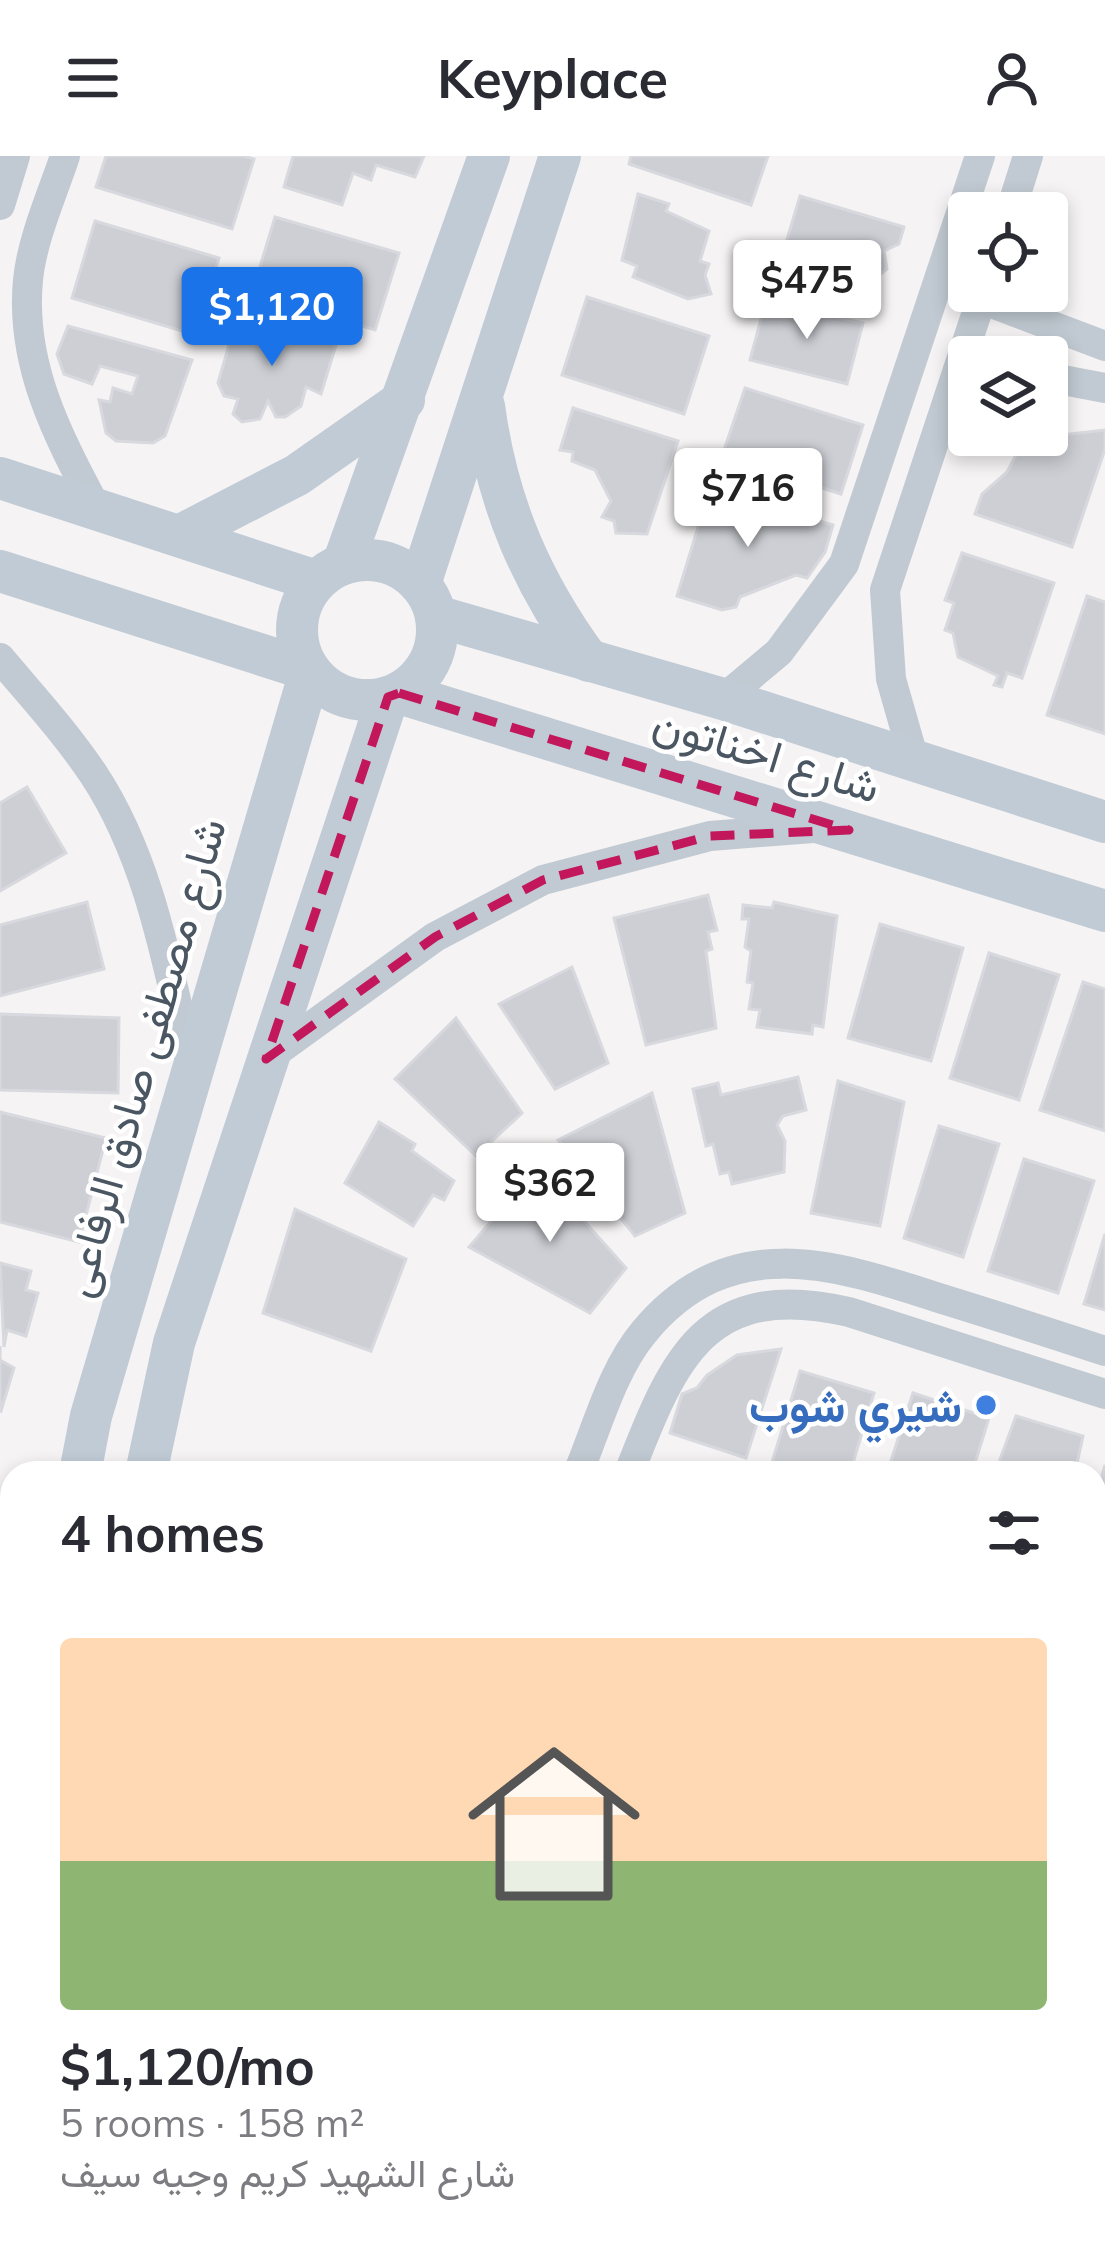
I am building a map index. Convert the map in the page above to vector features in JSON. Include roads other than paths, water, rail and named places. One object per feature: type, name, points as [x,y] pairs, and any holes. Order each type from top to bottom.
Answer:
[{"type":"main road","points":[[489,156],[405,399],[330,572],[302,600],[296,624],[298,648],[309,672],[322,685],[353,699],[393,695],[414,682],[434,652],[428,600],[483,398],[560,156]]},
{"type":"main road","points":[[483,398],[505,511],[555,614],[589,661]]},
{"type":"main road","points":[[181,535],[298,475],[405,399]]},
{"type":"main road","points":[[0,478],[181,535],[330,572],[377,560],[428,600]]},
{"type":"main road","points":[[0,571],[309,672]]},
{"type":"main road","name":"شارع اخناتون","points":[[428,600],[589,661],[723,699],[1105,822]]},
{"type":"main road","name":"شارع مصطفى صادق الرفاعى","points":[[82,1461],[191,1066],[309,672]]},
{"type":"main road","points":[[149,1461],[174,1343],[266,1058],[393,695]]},
{"type":"main road","name":"شارع اخناتون","points":[[393,695],[1105,911]]},
{"type":"street","points":[[0,205],[15,156]]},
{"type":"street","points":[[64,156],[28,276],[27,339],[50,421],[95,506]]},
{"type":"street","points":[[723,699],[778,652],[844,564],[916,362],[980,156]]},
{"type":"street","points":[[1017,192],[1028,156]]},
{"type":"street","points":[[939,285],[948,287]]},
{"type":"street","points":[[1025,312],[1105,346]]},
{"type":"street","points":[[916,362],[948,366]]},
{"type":"street","points":[[1068,381],[1105,388]]},
{"type":"street","points":[[915,763],[891,679],[886,590],[948,419]]},
{"type":"street","points":[[0,658],[95,776],[119,820],[142,873],[191,1066]]},
{"type":"street","points":[[266,1058],[435,937],[544,880],[710,836],[801,827],[849,830]]},
{"type":"street","points":[[583,1461],[641,1335],[672,1302],[712,1277],[740,1268],[825,1263],[1105,1351]]},
{"type":"street","points":[[634,1461],[677,1360],[703,1332],[733,1313],[771,1303],[810,1303],[849,1312],[1105,1394]]},
{"type":"place","name":"شيري شوب","points":[[986,1405]]}]
